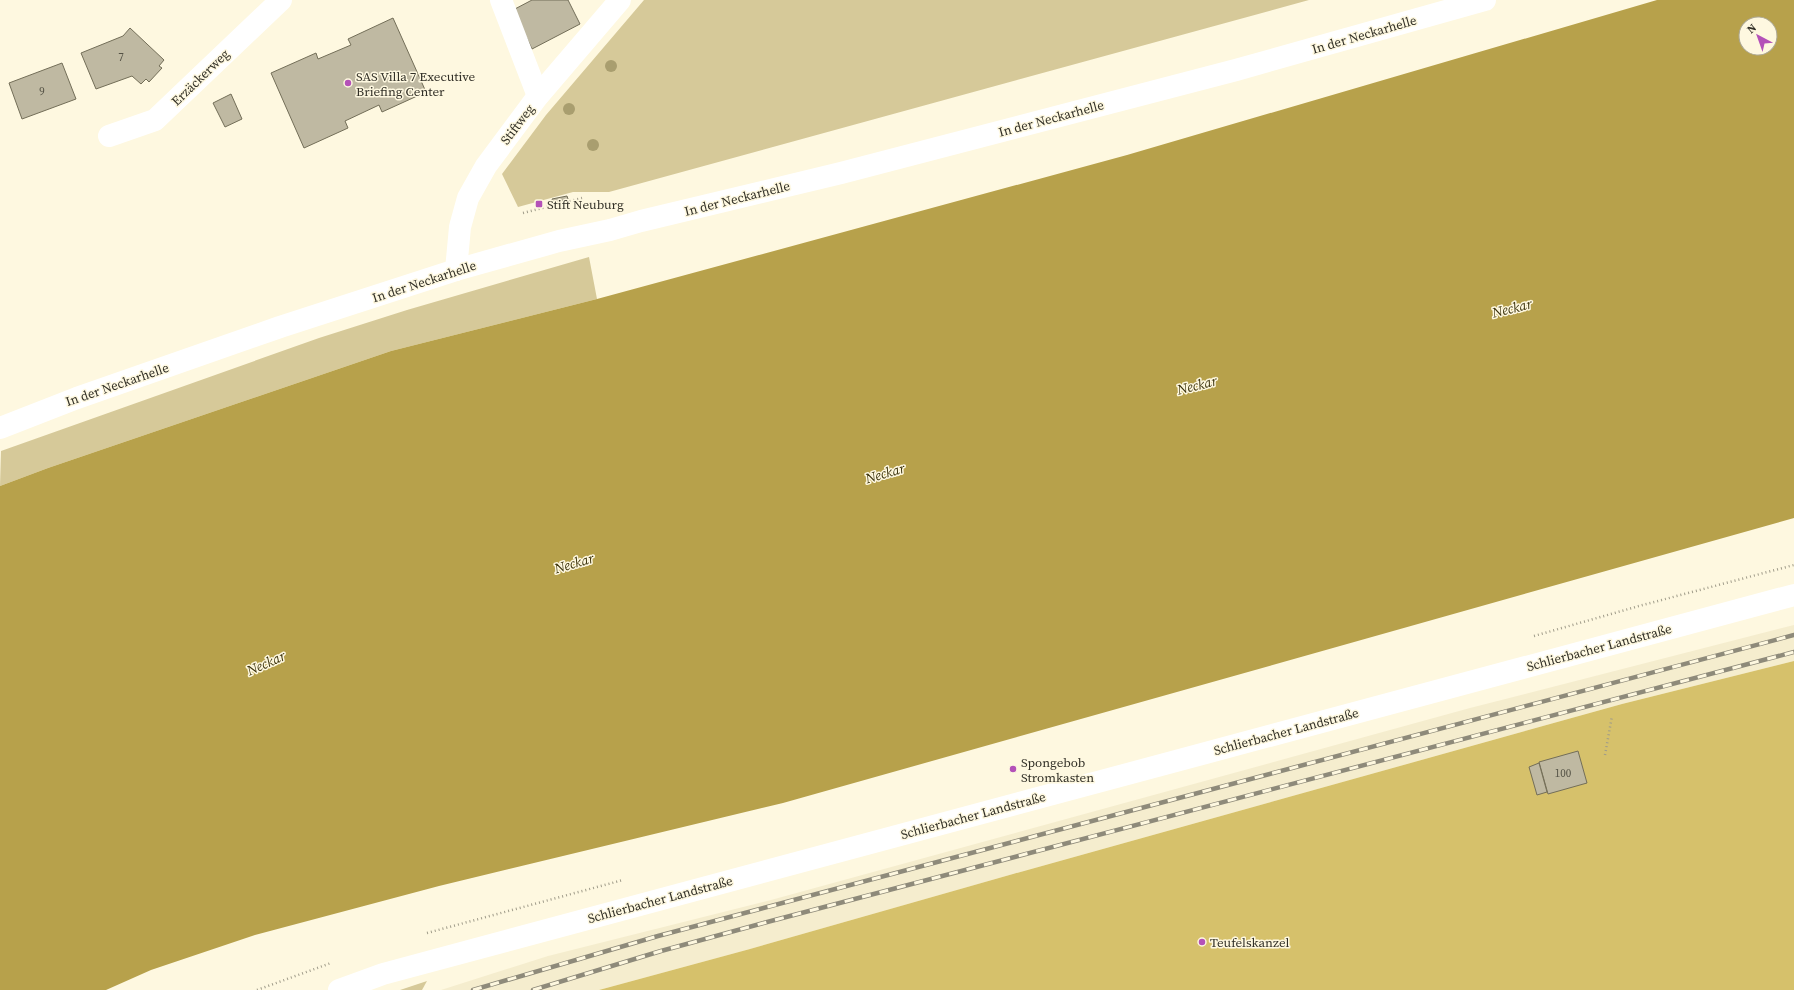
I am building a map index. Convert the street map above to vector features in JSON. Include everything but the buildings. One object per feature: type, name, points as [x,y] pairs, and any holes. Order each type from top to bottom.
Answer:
[{"type":"main road","name":"Erzäckerweg","points":[[109,136],[155,120],[281,0]]},
{"type":"main road","points":[[500,0],[538,96]]},
{"type":"main road","name":"Stiftweg","points":[[456,270],[460,227],[468,198],[486,166],[538,96],[620,0]]},
{"type":"main road","name":"In der Neckarhelle","points":[[0,428],[77,398],[273,330],[456,270],[559,241],[610,230],[641,221],[841,173],[1236,70],[1485,0]]},
{"type":"main road","name":"Schlierbacher Landstraße","points":[[339,990],[383,974],[1794,595]]},
{"type":"path","points":[[523,213],[582,198]]},
{"type":"path","points":[[1605,755],[1612,716]]},
{"type":"shaded area","points":[[644,0],[1309,0],[609,192],[573,192],[518,207],[502,174],[546,115]]},
{"type":"shaded area","points":[[589,257],[597,299],[391,351],[48,468],[0,486],[1,451],[319,338],[407,310]]},
{"type":"shaded area","points":[[1794,625],[1794,661],[1622,704],[599,990],[441,990],[548,956],[771,900],[1470,708]]},
{"type":"shaded area","points":[[1794,661],[1794,990],[599,990],[1622,704]]},
{"type":"shaded area","points":[[427,981],[422,990],[400,990]]},
{"type":"water","name":"Neckar","points":[[1657,0],[1794,0],[1794,518],[783,803],[439,886],[255,935],[151,970],[106,990],[0,990],[0,486],[48,468],[391,351],[597,299],[1127,155]]},
{"type":"railway","points":[[473,990],[658,936],[1794,635]]},
{"type":"railway","points":[[533,990],[661,951],[771,921],[1794,652]]},
{"type":"place","name":"SAS Villa 7 Executive Briefing Center","points":[[348,83]]},
{"type":"place","name":"Stift Neuburg","points":[[539,204]]},
{"type":"place","name":"Spongebob Stromkasten","points":[[1013,769]]},
{"type":"place","name":"Teufelskanzel","points":[[1202,942]]}]
